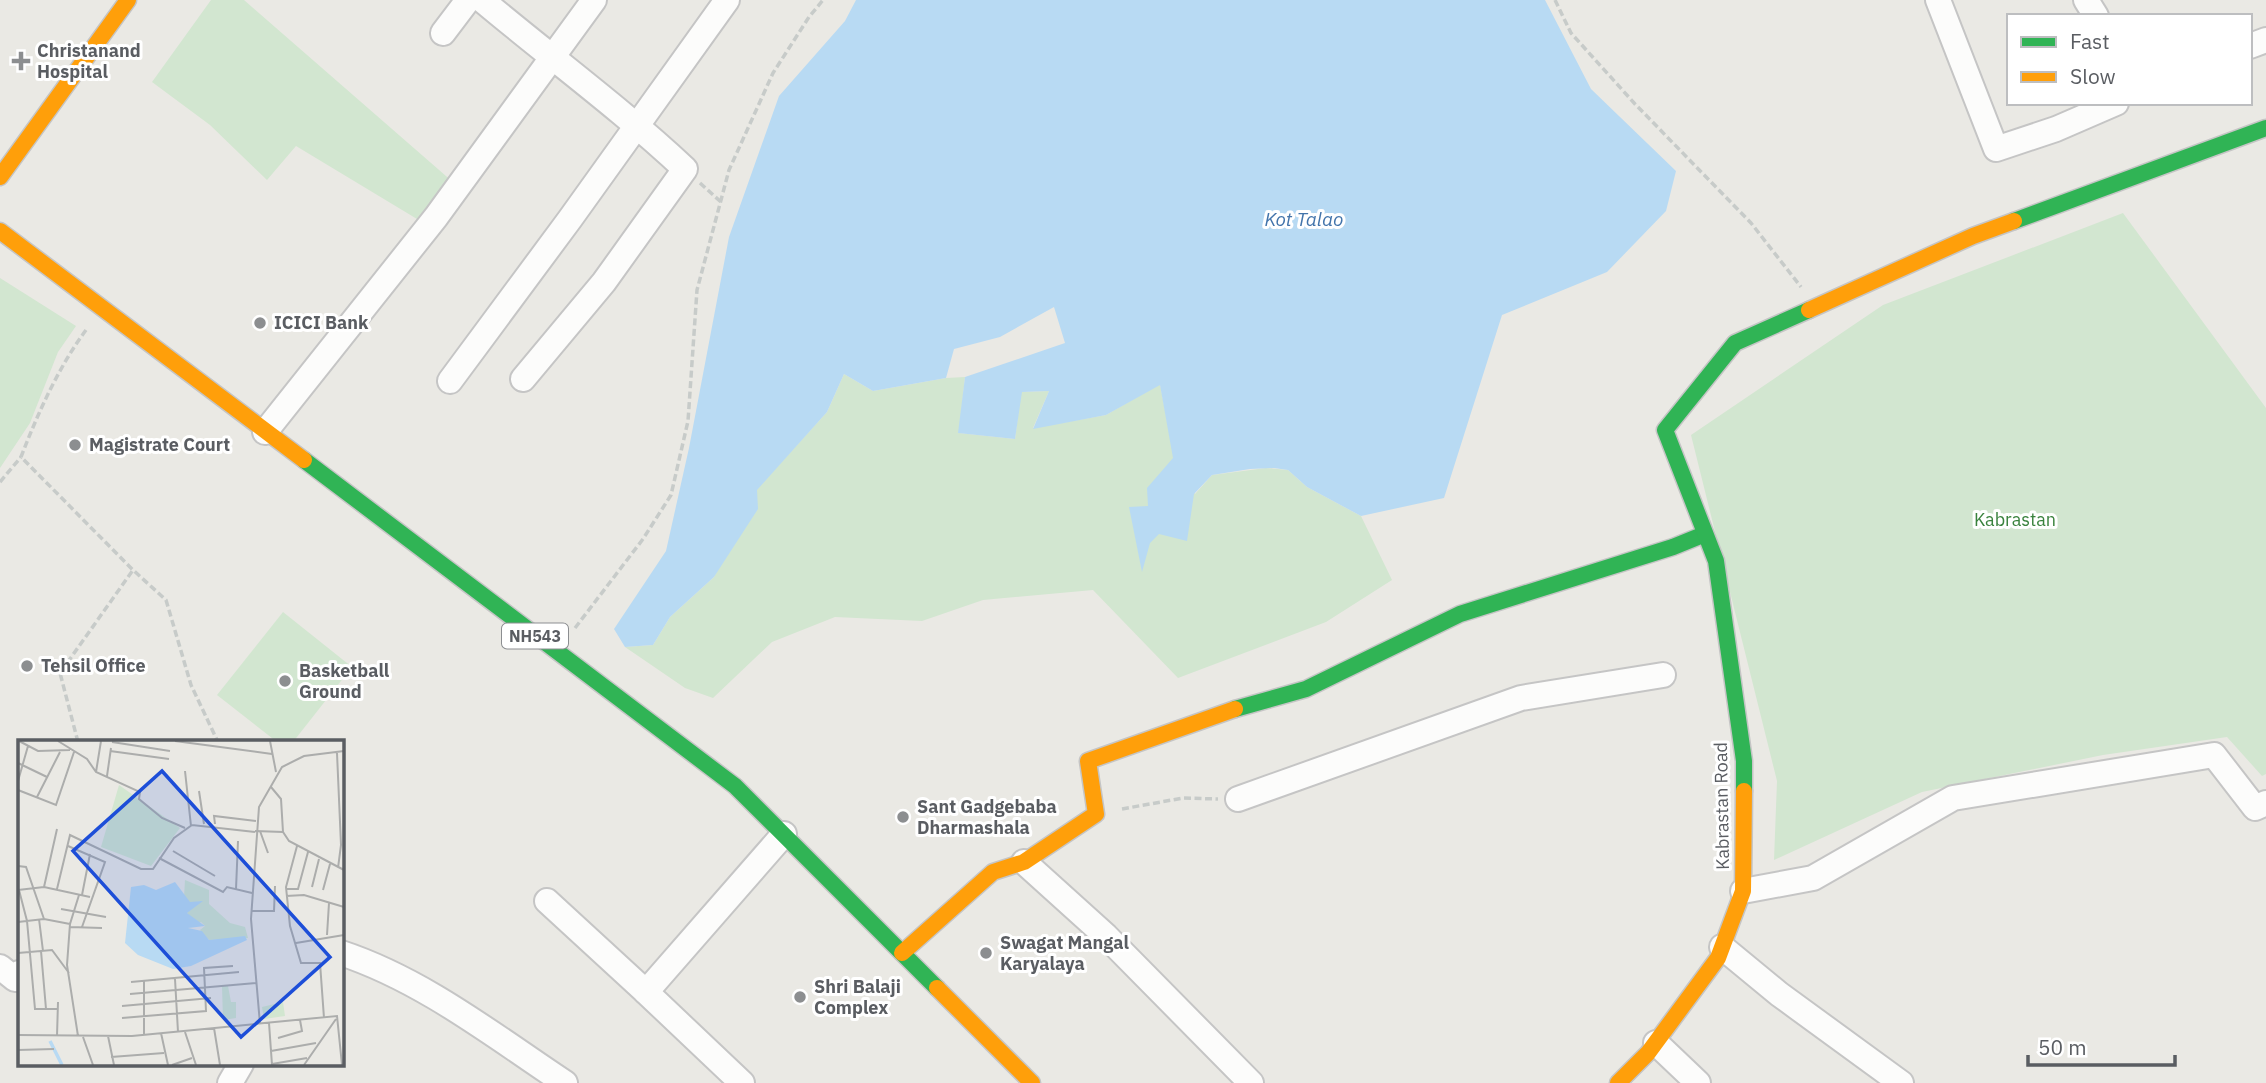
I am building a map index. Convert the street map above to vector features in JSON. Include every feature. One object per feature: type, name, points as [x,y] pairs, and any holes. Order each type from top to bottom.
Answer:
[{"type":"main road","points":[[0,177],[128,0]]},
{"type":"main road","points":[[1816,307],[1973,236],[2266,128]]},
{"type":"main road","name":"NH543","points":[[0,231],[735,786],[1032,1083]]},
{"type":"main road","name":"Kabrastan Road","points":[[1618,1083],[1648,1054],[1718,958],[1743,891],[1744,761],[1716,561],[1665,430],[1735,343],[1816,307]]},
{"type":"main road","points":[[902,953],[993,872],[1024,862],[1096,814],[1087,761],[1223,713],[1306,689],[1460,614],[1673,547],[1705,534]]},
{"type":"street","points":[[443,33],[468,0]]},
{"type":"street","points":[[482,0],[552,59],[638,125],[685,169],[604,282],[523,379]]},
{"type":"street","points":[[265,432],[436,217],[594,0]]},
{"type":"street","points":[[450,381],[727,0]]},
{"type":"street","points":[[1938,0],[1996,149],[2056,129],[2111,105]]},
{"type":"street","points":[[1238,799],[1521,698],[1663,675]]},
{"type":"street","points":[[1743,891],[1813,878],[1953,798],[2214,755],[2255,808],[2266,803]]},
{"type":"street","points":[[646,992],[784,835]]},
{"type":"street","points":[[1024,862],[1107,936],[1251,1083]]},
{"type":"street","points":[[547,901],[742,1083]]},
{"type":"street","points":[[1722,947],[1779,994],[1901,1083]]},
{"type":"street","points":[[343,954],[373,964],[447,1004],[565,1083]]},
{"type":"street","points":[[0,967],[15,979],[18,974]]},
{"type":"street","points":[[1656,1043],[1698,1083]]},
{"type":"street","points":[[230,1083],[240,1066]]},
{"type":"path","points":[[557,652],[643,539],[671,495],[688,421],[697,290],[729,170],[773,73],[822,0]]},
{"type":"path","points":[[1555,0],[1571,33],[1635,104],[1751,223],[1816,307]]},
{"type":"path","points":[[685,169],[721,202]]},
{"type":"path","points":[[0,482],[21,457],[69,354],[102,308]]},
{"type":"path","points":[[21,457],[166,600],[191,685],[217,740]]},
{"type":"path","points":[[77,740],[60,673],[133,570]]},
{"type":"path","points":[[1096,814],[1183,798],[1238,799]]},
{"type":"green space","points":[[211,0],[244,0],[454,183],[422,222],[296,146],[267,180],[210,125],[152,82]]},
{"type":"green space","name":"Kabrastan","points":[[2123,213],[2266,408],[2266,774],[2262,776],[2227,737],[2103,755],[1922,792],[1774,860],[1777,781],[1691,435],[1883,305]]},
{"type":"green space","points":[[0,278],[76,326],[58,352],[30,423],[0,468]]},
{"type":"green space","points":[[844,374],[873,391],[965,377],[959,433],[1015,439],[1021,392],[1049,391],[1033,428],[1106,415],[1160,384],[1174,458],[1195,494],[1212,475],[1266,468],[1288,470],[1307,487],[1361,516],[1392,580],[1326,622],[1178,678],[1093,590],[983,600],[922,621],[835,617],[772,642],[713,698],[685,688],[625,647],[653,645],[670,617],[714,577],[756,490],[827,412]]},
{"type":"green space","name":"Basketball Ground","points":[[283,612],[352,667],[295,740],[274,740],[217,695]]},
{"type":"water","name":"Kot Talao","points":[[856,0],[1545,0],[1591,89],[1676,171],[1666,211],[1607,272],[1502,315],[1444,498],[1361,516],[1307,487],[1288,470],[1250,469],[1212,475],[1194,494],[1187,541],[1159,534],[1150,543],[1142,572],[1129,507],[1148,506],[1147,488],[1173,458],[1160,385],[1106,415],[1033,429],[1049,391],[1022,392],[1015,439],[958,433],[965,377],[1065,343],[1054,307],[1000,337],[954,349],[946,378],[873,391],[844,374],[827,412],[757,490],[758,509],[714,577],[670,617],[653,645],[625,647],[614,629],[666,551],[689,448],[729,237],[779,96],[845,21]]},
{"type":"traffic: fast","points":[[2014,221],[2266,128]]},
{"type":"traffic: fast","points":[[1744,791],[1744,761],[1716,561],[1665,430],[1735,343],[1809,310]]},
{"type":"traffic: fast","points":[[304,460],[735,786],[937,988]]},
{"type":"traffic: fast","points":[[1235,709],[1306,689],[1460,614],[1673,547],[1705,534]]},
{"type":"traffic: slow","points":[[0,177],[128,0]]},
{"type":"traffic: slow","points":[[1809,310],[1973,236],[2014,221]]},
{"type":"traffic: slow","points":[[0,231],[304,460]]},
{"type":"traffic: slow","points":[[902,953],[993,872],[1024,862],[1096,814],[1088,761],[1235,709]]},
{"type":"traffic: slow","points":[[1618,1083],[1648,1053],[1718,958],[1743,891],[1744,791]]},
{"type":"traffic: slow","points":[[937,988],[1032,1083]]},
{"type":"place","name":"Christanand Hospital","points":[[21,61]]},
{"type":"place","name":"ICICI Bank","points":[[260,323]]},
{"type":"place","name":"Magistrate Court","points":[[75,445]]},
{"type":"place","name":"Tehsil Office","points":[[27,666]]},
{"type":"place","name":"Basketball Ground","points":[[285,681]]},
{"type":"place","name":"Sant Gadgebaba Dharmashala","points":[[903,817]]},
{"type":"place","name":"Swagat Mangal Karyalaya","points":[[986,953]]},
{"type":"place","name":"Shri Balaji Complex","points":[[800,997]]}]
